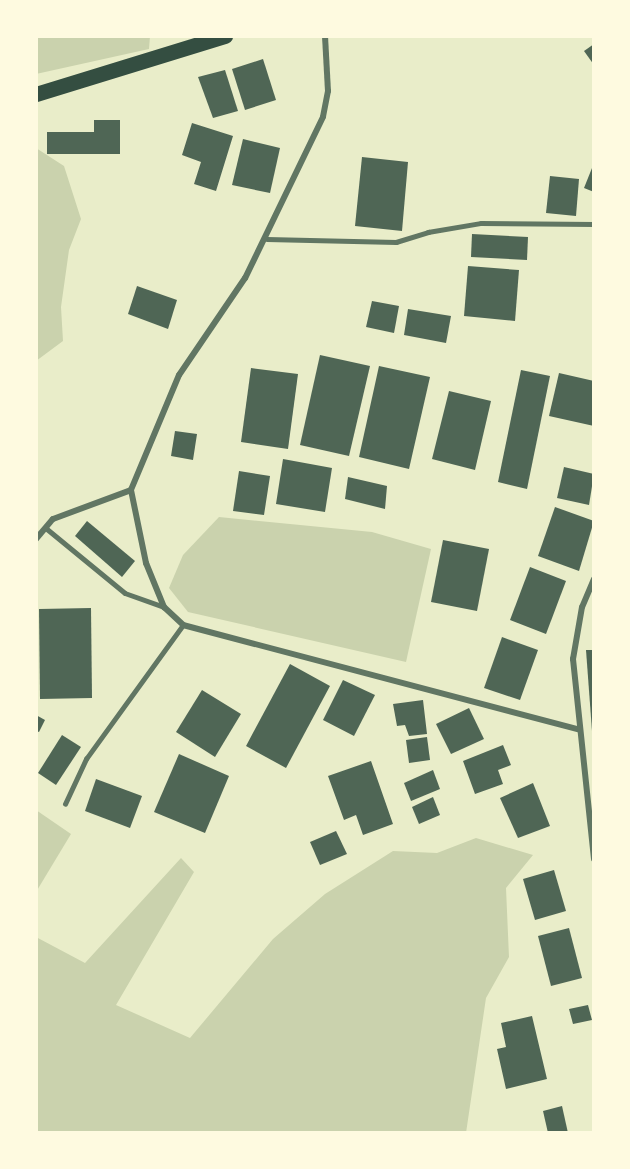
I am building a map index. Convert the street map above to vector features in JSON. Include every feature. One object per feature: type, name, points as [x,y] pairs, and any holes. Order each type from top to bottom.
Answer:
[{"type":"main road","points":[[36,94],[225,36]]},
{"type":"street","points":[[324,36],[328,91],[323,117],[267,239],[245,278],[180,375],[131,490],[146,564],[164,607],[183,625],[578,729]]},
{"type":"street","points":[[36,539],[53,519],[131,490]]},
{"type":"street","points":[[594,579],[582,607],[573,659],[578,729],[594,859]]},
{"type":"lane","points":[[267,239],[396,242],[428,232],[481,223],[594,224]]},
{"type":"lane","points":[[46,528],[125,593],[164,607]]},
{"type":"lane","points":[[65,804],[86,759],[183,625]]},
{"type":"green space","points":[[36,36],[150,36],[149,49],[36,74]]},
{"type":"green space","points":[[36,148],[64,166],[81,219],[69,250],[61,307],[63,341],[36,361]]},
{"type":"green space","points":[[219,517],[372,532],[431,549],[406,662],[188,612],[169,588],[183,555]]},
{"type":"green space","points":[[36,810],[71,834],[36,892]]},
{"type":"green space","points":[[476,838],[533,855],[506,888],[509,957],[486,998],[466,1133],[36,1133],[36,937],[85,963],[181,858],[194,872],[116,1005],[190,1038],[273,939],[325,894],[393,851],[437,853]]},
{"type":"building","points":[[594,44],[594,65],[584,51]]},
{"type":"building","points":[[263,59],[276,100],[245,110],[232,69]]},
{"type":"building","points":[[225,70],[238,111],[213,118],[198,77]]},
{"type":"building","points":[[94,120],[120,120],[120,154],[47,154],[47,132],[94,132]]},
{"type":"building","points":[[192,123],[233,136],[216,191],[194,184],[201,162],[182,155]]},
{"type":"building","points":[[243,139],[280,148],[270,193],[232,185]]},
{"type":"building","points":[[362,157],[408,162],[402,231],[355,226]]},
{"type":"building","points":[[594,163],[594,192],[584,188]]},
{"type":"building","points":[[550,176],[579,179],[576,216],[546,213]]},
{"type":"building","points":[[472,234],[528,237],[527,260],[471,257]]},
{"type":"building","points":[[468,266],[519,270],[515,321],[464,316]]},
{"type":"building","points":[[137,286],[177,300],[168,329],[128,314]]},
{"type":"building","points":[[372,301],[399,306],[394,333],[366,327]]},
{"type":"building","points":[[408,309],[451,316],[446,343],[404,335]]},
{"type":"building","points":[[320,355],[370,366],[349,456],[300,445]]},
{"type":"building","points":[[379,366],[430,377],[409,469],[359,457]]},
{"type":"building","points":[[251,368],[298,374],[288,449],[241,442]]},
{"type":"building","points":[[521,370],[550,376],[527,489],[498,482]]},
{"type":"building","points":[[559,373],[594,381],[594,426],[549,416]]},
{"type":"building","points":[[449,391],[491,401],[475,470],[432,459]]},
{"type":"building","points":[[175,431],[197,434],[193,460],[171,456]]},
{"type":"building","points":[[283,459],[332,468],[325,512],[276,504]]},
{"type":"building","points":[[564,467],[594,474],[589,505],[557,498]]},
{"type":"building","points":[[239,471],[270,476],[264,515],[233,511]]},
{"type":"building","points":[[348,477],[387,486],[385,509],[345,499]]},
{"type":"building","points":[[555,507],[594,521],[579,571],[538,556]]},
{"type":"building","points":[[87,521],[135,561],[122,577],[75,536]]},
{"type":"building","points":[[443,540],[489,549],[477,611],[431,602]]},
{"type":"building","points":[[530,567],[566,581],[546,634],[510,620]]},
{"type":"building","points":[[91,608],[92,698],[40,699],[39,609]]},
{"type":"building","points":[[502,637],[538,650],[520,700],[484,688]]},
{"type":"building","points":[[586,650],[594,650],[594,731],[592,731]]},
{"type":"building","points":[[290,664],[330,686],[286,768],[246,746]]},
{"type":"building","points":[[343,680],[375,695],[354,736],[323,720]]},
{"type":"building","points":[[202,690],[241,714],[215,757],[176,732]]},
{"type":"building","points":[[423,700],[427,734],[409,736],[405,725],[397,726],[393,704]]},
{"type":"building","points":[[469,708],[484,739],[451,754],[436,724]]},
{"type":"building","points":[[36,715],[45,720],[39,732],[36,731]]},
{"type":"building","points":[[62,735],[81,747],[56,785],[38,773]]},
{"type":"building","points":[[427,737],[430,760],[409,763],[406,740]]},
{"type":"building","points":[[503,745],[511,765],[498,770],[503,784],[475,794],[463,761]]},
{"type":"building","points":[[179,754],[229,776],[205,833],[154,812]]},
{"type":"building","points":[[371,761],[393,824],[363,835],[356,815],[344,820],[328,776]]},
{"type":"building","points":[[433,770],[440,789],[411,801],[404,783]]},
{"type":"building","points":[[96,779],[142,796],[130,828],[85,811]]},
{"type":"building","points":[[533,783],[550,826],[518,838],[500,798]]},
{"type":"building","points":[[433,797],[440,815],[419,824],[412,807]]},
{"type":"building","points":[[336,831],[347,854],[320,865],[310,842]]},
{"type":"building","points":[[554,870],[566,911],[535,920],[523,879]]},
{"type":"building","points":[[569,928],[582,978],[551,986],[538,936]]},
{"type":"building","points":[[588,1005],[592,1020],[573,1024],[569,1009]]},
{"type":"building","points":[[532,1016],[547,1079],[506,1089],[497,1049],[506,1047],[501,1023]]},
{"type":"building","points":[[562,1106],[568,1133],[548,1133],[543,1111]]}]
